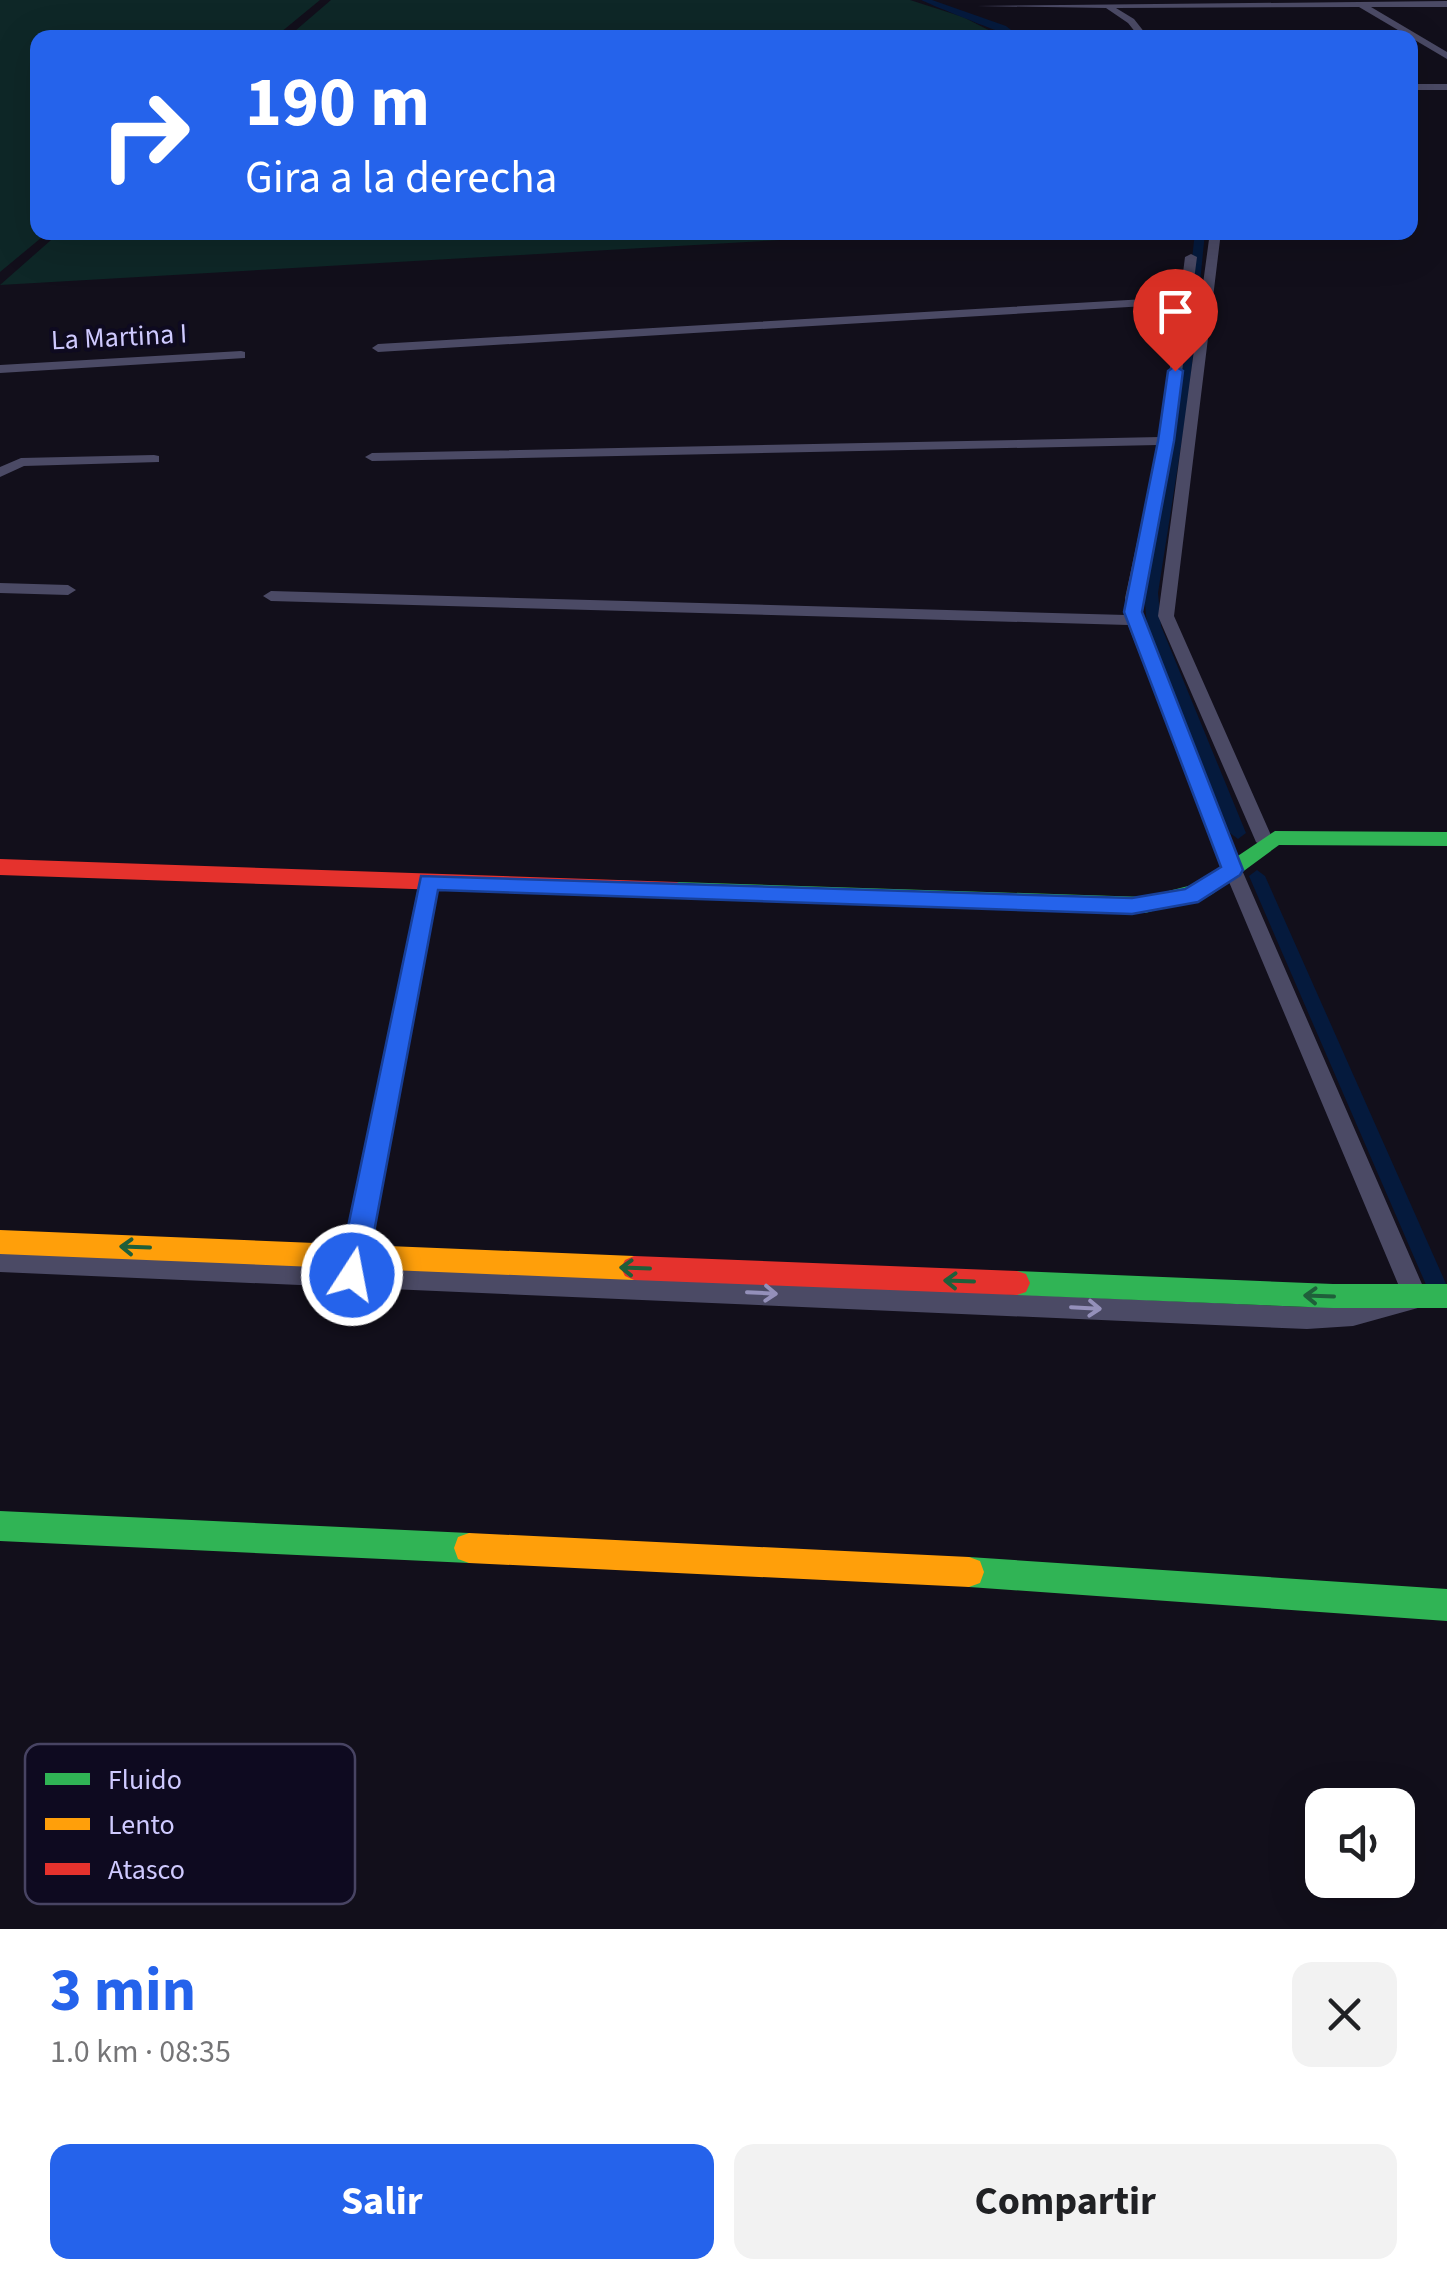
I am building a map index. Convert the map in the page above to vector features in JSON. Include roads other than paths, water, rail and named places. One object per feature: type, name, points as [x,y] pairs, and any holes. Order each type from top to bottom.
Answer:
[{"type":"street","points":[[1360,4],[1404,30]]},
{"type":"street","points":[[981,6],[1447,4]]},
{"type":"street","points":[[1110,8],[1139,30]]},
{"type":"street","points":[[1418,39],[1447,56]]},
{"type":"street","points":[[1418,87],[1447,87]]},
{"type":"street","points":[[1215,240],[1166,616],[1265,842]]},
{"type":"street","points":[[1191,257],[1166,441],[1133,598],[1134,620],[1233,870],[1416,1298]]},
{"type":"street","points":[[378,348],[1184,300]]},
{"type":"street","name":"La Martina I","points":[[0,369],[241,355]]},
{"type":"street","points":[[372,457],[1166,441]]},
{"type":"street","points":[[0,473],[21,462],[154,459]]},
{"type":"street","points":[[0,588],[68,590]]},
{"type":"street","points":[[271,596],[1134,620]]},
{"type":"street","points":[[0,867],[1132,906],[1190,896],[1233,870],[1265,842],[1292,836],[1447,838]]},
{"type":"street","points":[[354,1266],[428,882]]},
{"type":"street","points":[[0,1242],[354,1266],[1306,1318],[1353,1315],[1416,1298],[1447,1296]]},
{"type":"street","points":[[0,1261],[354,1266]]},
{"type":"street","points":[[0,1526],[1098,1578],[1447,1606]]},
{"type":"waterway","points":[[925,0],[1006,30]]},
{"type":"waterway","points":[[1199,240],[1183,395],[1151,593],[1154,626],[1238,833]]},
{"type":"waterway","points":[[1257,876],[1437,1287]]}]
